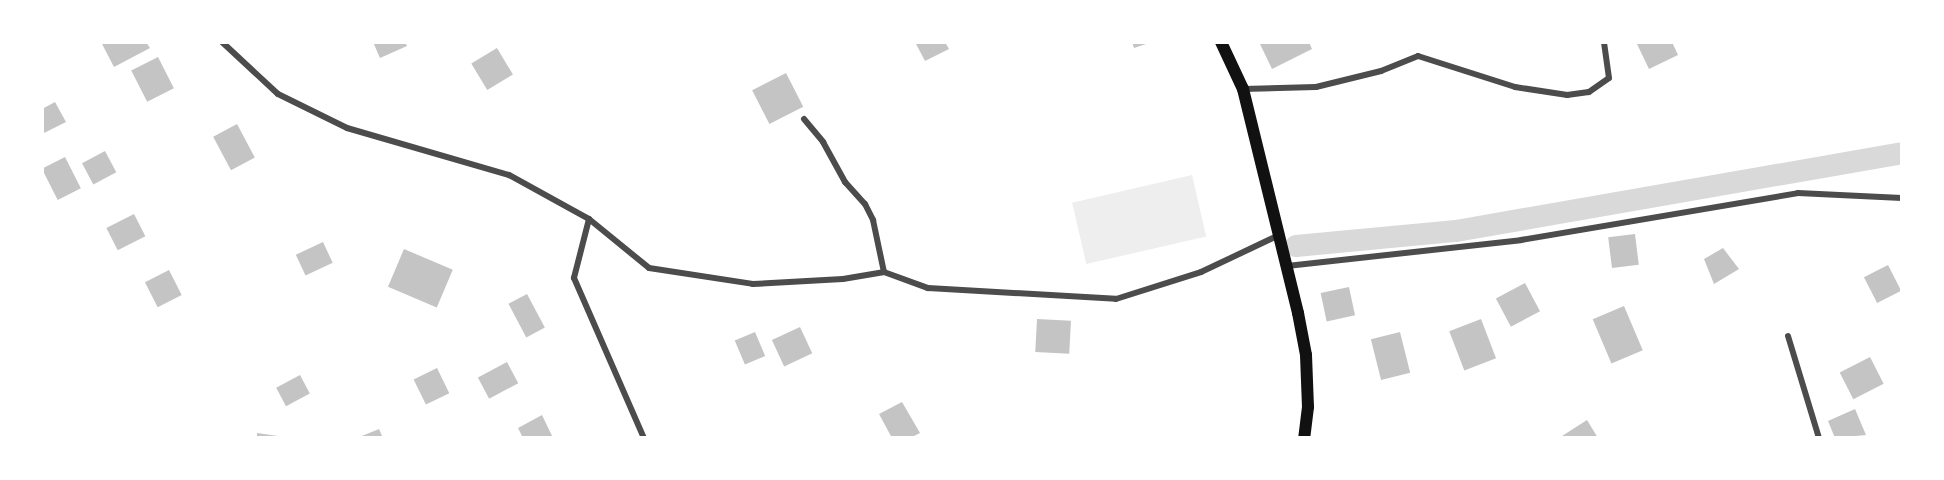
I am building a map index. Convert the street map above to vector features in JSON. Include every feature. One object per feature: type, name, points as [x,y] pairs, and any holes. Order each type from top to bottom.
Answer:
[{"type":"main road","points":[[1221,42],[1243,89],[1277,236],[1287,266],[1306,356],[1308,407],[1304,438]]},
{"type":"street","points":[[222,42],[278,94],[347,128],[509,176],[589,219],[649,268],[753,284],[843,279],[884,272],[928,288],[1116,299],[1201,272],[1277,236]]},
{"type":"street","points":[[1243,89],[1316,87],[1381,71],[1418,56],[1515,87],[1567,95],[1589,92],[1609,78],[1604,42]]},
{"type":"street","points":[[804,119],[823,142],[845,182],[865,204],[873,220],[884,272]]},
{"type":"street","points":[[1287,266],[1521,240],[1798,193],[1902,198]]},
{"type":"street","points":[[589,219],[574,278],[644,438]]},
{"type":"street","points":[[1788,336],[1819,438]]},
{"type":"shaded area","points":[[1192,175],[1206,236],[1086,264],[1072,203]]},
{"type":"building","points":[[101,42],[146,42],[150,48],[114,67]]},
{"type":"building","points":[[373,42],[405,42],[407,46],[380,58]]},
{"type":"building","points":[[915,42],[945,42],[949,49],[925,61]]},
{"type":"building","points":[[1132,42],[1152,42],[1134,48]]},
{"type":"building","points":[[1309,42],[1312,49],[1272,69],[1260,44]]},
{"type":"building","points":[[1636,42],[1672,42],[1678,55],[1649,69]]},
{"type":"building","points":[[497,48],[513,75],[487,90],[471,63]]},
{"type":"building","points":[[158,57],[174,88],[147,102],[131,71]]},
{"type":"building","points":[[786,73],[803,107],[769,124],[752,90]]},
{"type":"building","points":[[55,102],[66,122],[42,134],[42,109]]},
{"type":"building","points":[[237,124],[255,158],[231,170],[213,137]]},
{"type":"building","points":[[105,151],[116,172],[93,184],[82,163]]},
{"type":"building","points":[[65,157],[81,188],[58,200],[42,169]]},
{"type":"building","points":[[134,214],[145,236],[118,250],[106,228]]},
{"type":"building","points":[[1635,234],[1639,265],[1612,268],[1608,237]]},
{"type":"building","points":[[323,242],[333,263],[306,276],[296,255]]},
{"type":"building","points":[[1723,248],[1739,269],[1714,284],[1704,259]]},
{"type":"building","points":[[404,249],[453,270],[437,307],[388,287]]},
{"type":"building","points":[[1888,265],[1901,291],[1877,303],[1864,277]]},
{"type":"building","points":[[169,270],[182,295],[158,307],[145,282]]},
{"type":"building","points":[[1525,283],[1540,311],[1511,327],[1496,298]]},
{"type":"building","points":[[1349,287],[1355,315],[1327,321],[1321,293]]},
{"type":"building","points":[[527,294],[545,328],[526,337],[508,304]]},
{"type":"building","points":[[1624,306],[1643,350],[1611,363],[1593,319]]},
{"type":"building","points":[[1037,319],[1071,321],[1069,354],[1035,352]]},
{"type":"building","points":[[1481,319],[1496,358],[1464,370],[1449,331]]},
{"type":"building","points":[[800,327],[812,353],[784,366],[772,340]]},
{"type":"building","points":[[755,332],[765,356],[745,365],[735,341]]},
{"type":"building","points":[[1400,332],[1410,373],[1381,380],[1371,339]]},
{"type":"building","points":[[1870,357],[1884,384],[1853,399],[1840,372]]},
{"type":"building","points":[[507,362],[518,383],[489,399],[478,377]]},
{"type":"building","points":[[437,368],[449,393],[426,405],[414,379]]},
{"type":"building","points":[[300,375],[310,394],[286,406],[276,388]]},
{"type":"building","points":[[902,402],[920,433],[910,438],[892,438],[879,414]]},
{"type":"building","points":[[1855,409],[1866,435],[1835,438],[1828,421]]},
{"type":"building","points":[[542,415],[553,438],[523,438],[518,428]]},
{"type":"building","points":[[1587,420],[1598,438],[1563,438],[1562,436]]},
{"type":"building","points":[[379,429],[383,438],[357,438]]},
{"type":"building","points":[[257,433],[285,437],[257,438]]},
{"type":"waterway","points":[[1296,246],[1456,231],[1902,153]]}]
